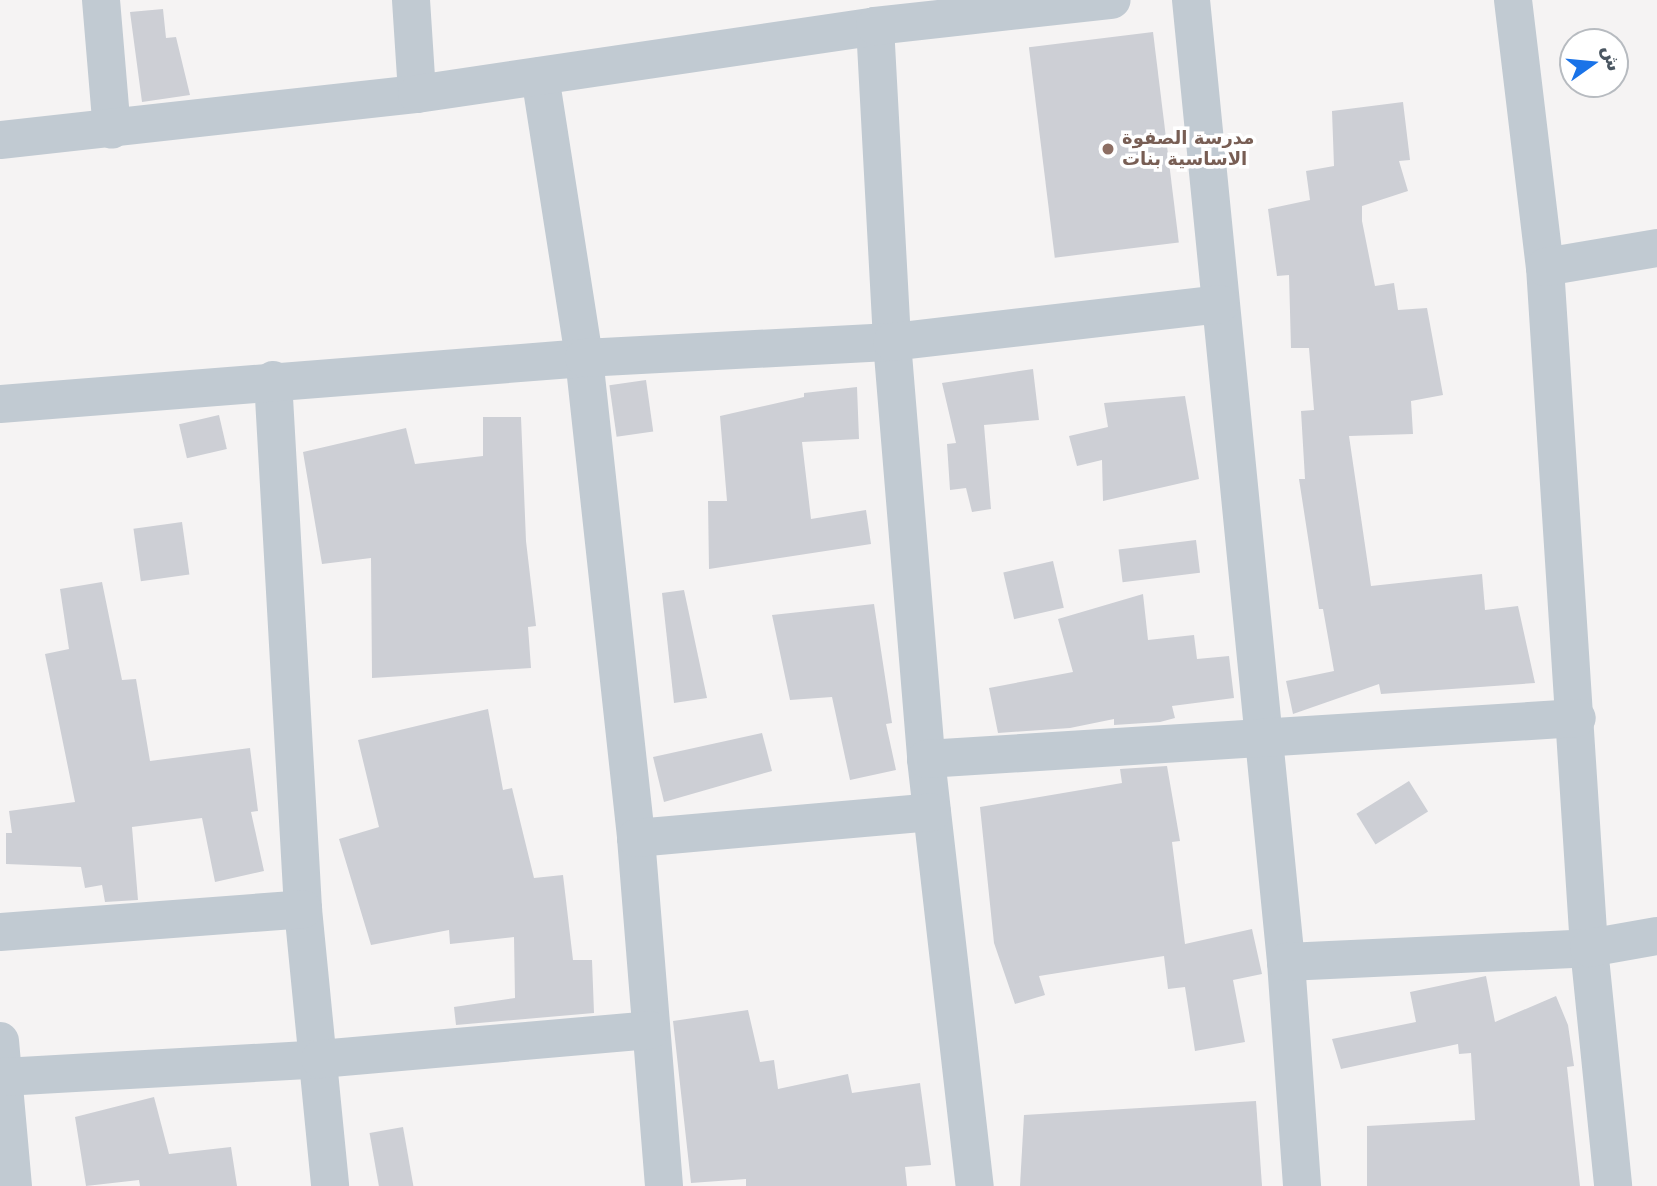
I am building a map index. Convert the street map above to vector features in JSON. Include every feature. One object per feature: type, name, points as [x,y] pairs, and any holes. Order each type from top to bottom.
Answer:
[{"type":"street","points":[[101,0],[112,130]]},
{"type":"street","points":[[411,0],[417,94]]},
{"type":"street","points":[[0,139],[112,130],[417,94],[876,26],[1112,0]]},
{"type":"street","points":[[1191,0],[1286,962],[1302,1186]]},
{"type":"street","points":[[1513,0],[1545,267],[1577,718],[1589,948],[1613,1186]]},
{"type":"street","points":[[876,26],[892,341],[926,760],[975,1186]]},
{"type":"street","points":[[540,76],[584,358],[636,838],[664,1186]]},
{"type":"street","points":[[1545,267],[1657,248]]},
{"type":"street","points":[[0,404],[273,380],[584,358],[892,341],[1220,304]]},
{"type":"street","points":[[273,380],[303,909],[320,1059],[330,1186]]},
{"type":"street","points":[[926,760],[1577,718]]},
{"type":"street","points":[[636,838],[932,812]]},
{"type":"street","points":[[0,932],[303,909]]},
{"type":"street","points":[[1286,962],[1589,948],[1657,936]]},
{"type":"street","points":[[13,1186],[1,1059],[320,1059],[650,1030]]},
{"type":"building","points":[[163,9],[166,38],[176,37],[190,95],[142,102],[130,12]]},
{"type":"building","points":[[1153,32],[1179,242],[1055,258],[1029,47]]},
{"type":"building","points":[[1403,102],[1410,160],[1399,161],[1408,191],[1362,206],[1362,221],[1375,286],[1394,283],[1398,310],[1427,308],[1443,395],[1411,401],[1413,434],[1349,436],[1371,586],[1482,574],[1485,610],[1518,606],[1535,683],[1381,694],[1379,684],[1293,714],[1286,681],[1334,671],[1323,609],[1319,609],[1299,479],[1305,479],[1301,411],[1314,410],[1309,348],[1291,348],[1289,275],[1277,276],[1268,209],[1310,200],[1306,171],[1334,166],[1332,111]]},
{"type":"building","points":[[1033,369],[1039,420],[984,425],[991,509],[972,512],[966,488],[950,490],[947,444],[956,443],[942,383]]},
{"type":"building","points":[[646,380],[653,431],[617,437],[609,385]]},
{"type":"building","points":[[857,387],[859,439],[802,442],[811,519],[866,510],[871,544],[709,569],[708,501],[727,501],[720,416],[804,397],[804,393]]},
{"type":"building","points":[[1185,396],[1199,479],[1103,501],[1102,460],[1077,466],[1069,436],[1108,427],[1104,403]]},
{"type":"building","points":[[219,415],[227,449],[187,458],[179,424]]},
{"type":"building","points":[[483,417],[521,417],[526,541],[536,626],[528,627],[531,668],[372,678],[371,558],[322,564],[303,452],[406,428],[415,464],[483,456]]},
{"type":"building","points":[[182,522],[189,574],[141,581],[133,529]]},
{"type":"building","points":[[1196,540],[1200,573],[1123,582],[1119,550]]},
{"type":"building","points":[[1053,561],[1064,608],[1014,619],[1003,572]]},
{"type":"building","points":[[102,582],[122,680],[136,679],[150,761],[250,748],[258,811],[251,812],[264,871],[215,882],[202,818],[132,827],[138,900],[105,902],[102,885],[85,888],[81,867],[6,864],[6,833],[12,833],[9,811],[75,802],[45,654],[69,649],[60,589]]},
{"type":"building","points":[[684,590],[707,698],[674,703],[662,593]]},
{"type":"building","points":[[1143,594],[1148,640],[1194,635],[1197,659],[1229,656],[1234,698],[1172,706],[1175,718],[1160,722],[1114,725],[1114,719],[1070,728],[998,733],[989,688],[1073,672],[1058,619]]},
{"type":"building","points":[[874,604],[892,723],[886,724],[896,770],[850,780],[832,697],[790,700],[772,615]]},
{"type":"building","points":[[488,709],[503,790],[512,788],[534,878],[563,875],[573,960],[592,960],[594,1013],[456,1025],[454,1007],[515,998],[514,937],[450,944],[449,930],[371,945],[339,839],[379,827],[358,740]]},
{"type":"building","points":[[762,733],[772,771],[664,802],[653,757]]},
{"type":"building","points":[[1167,766],[1180,841],[1172,842],[1185,944],[1252,929],[1262,974],[1233,980],[1245,1042],[1195,1051],[1185,987],[1168,989],[1164,956],[1039,976],[1045,995],[1015,1004],[994,943],[980,807],[1122,783],[1120,769]]},
{"type":"building","points":[[1409,781],[1428,812],[1375,844],[1356,814]]},
{"type":"building","points":[[1486,976],[1495,1022],[1556,996],[1568,1025],[1574,1066],[1567,1067],[1580,1186],[1367,1186],[1367,1126],[1475,1120],[1471,1053],[1459,1054],[1458,1044],[1341,1069],[1332,1039],[1416,1022],[1410,992]]},
{"type":"building","points":[[748,1010],[760,1062],[774,1060],[778,1089],[848,1074],[852,1093],[920,1083],[931,1165],[905,1167],[907,1186],[746,1186],[746,1179],[691,1183],[673,1021]]},
{"type":"building","points":[[154,1097],[169,1154],[231,1147],[237,1186],[140,1186],[139,1180],[86,1186],[75,1117]]},
{"type":"building","points":[[1256,1101],[1262,1186],[1020,1186],[1024,1115]]},
{"type":"building","points":[[403,1127],[413,1186],[379,1186],[370,1133]]},
{"type":"place","name":"مدرسة الصفوة الاساسية بنات","points":[[1108,149]]}]
